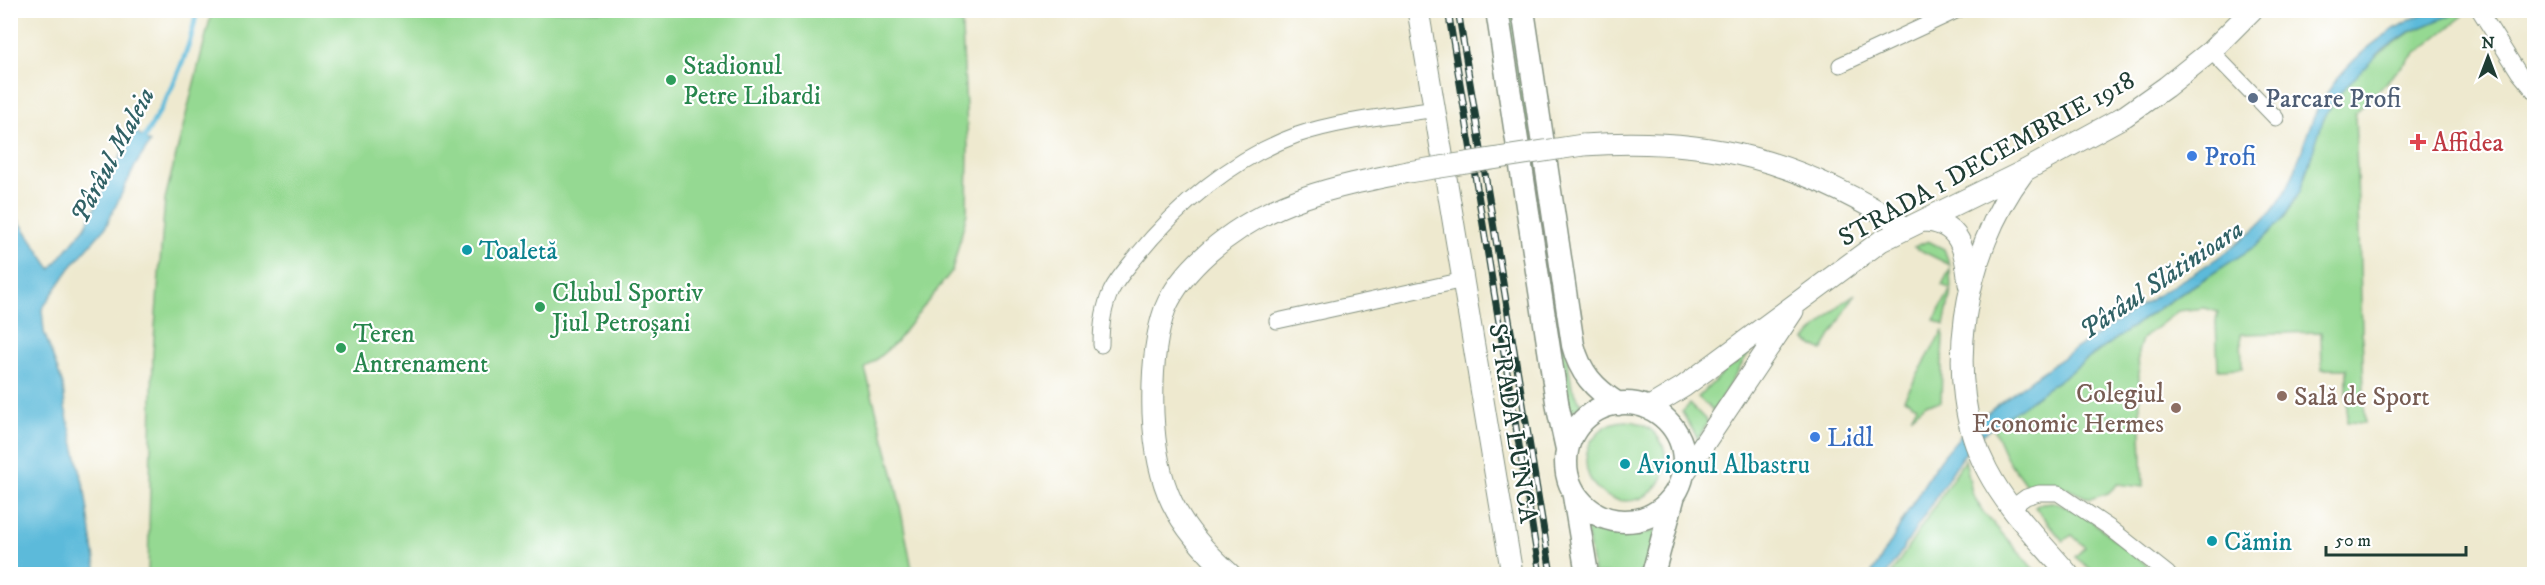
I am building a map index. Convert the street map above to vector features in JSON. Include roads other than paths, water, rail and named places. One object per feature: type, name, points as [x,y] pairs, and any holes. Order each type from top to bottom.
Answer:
[{"type":"main road","name":"STRADA LUNCA","points":[[1418,10],[1512,574]]},
{"type":"main road","points":[[1497,10],[1558,408],[1568,449]]},
{"type":"main road","points":[[1523,10],[1573,345],[1578,364],[1599,392],[1618,404],[1648,408],[1665,419],[1678,435],[1683,454],[1678,485],[1653,574]]},
{"type":"main road","name":"STRADA 1 DECEMBRIE 1918","points":[[1648,408],[1683,387],[1753,333],[1798,304],[1860,255],[1914,225],[2026,170],[2125,116],[2211,51],[2252,10]]},
{"type":"main road","points":[[1230,574],[1199,544],[1181,521],[1167,495],[1154,434],[1153,393],[1159,336],[1165,309],[1179,284],[1197,262],[1247,222],[1275,207],[1314,193],[1408,172],[1583,145],[1651,142],[1715,148],[1772,162],[1829,184],[1914,225],[1934,221],[1946,225],[1960,240],[1971,294]]},
{"type":"main road","points":[[2026,170],[2000,207],[1988,236],[1971,294],[1961,358],[1962,390],[1969,424],[1989,475],[2011,508],[2068,574]]},
{"type":"main road","name":"STRADA 1 DECEMBRIE 1918","points":[[1678,485],[1798,304]]},
{"type":"main road","points":[[1587,574],[1566,462],[1568,449],[1572,435],[1591,414],[1618,404]]},
{"type":"main road","points":[[1572,489],[1584,505],[1602,516],[1622,521],[1642,519],[1660,509],[1678,485]]},
{"type":"street","points":[[1839,65],[1958,10]]},
{"type":"street","points":[[2481,13],[2519,73],[2535,91]]},
{"type":"street","points":[[2211,51],[2276,118]]},
{"type":"street","points":[[1101,345],[1105,307],[1112,290],[1127,269],[1162,226],[1232,168],[1276,143],[1299,134],[1330,126],[1436,109]]},
{"type":"street","points":[[1277,321],[1464,280]]},
{"type":"street","points":[[2011,508],[2026,497],[2039,493],[2058,493],[2110,528],[2168,574]]},
{"type":"water","points":[[2428,11],[2461,11],[2409,32],[2380,52],[2336,97],[2323,120],[2300,192],[2282,220],[2257,245],[2160,307],[1981,436],[1961,458],[1887,574],[1871,574],[1918,494],[1959,437],[1997,405],[2041,373],[2231,248],[2259,225],[2285,192],[2318,109],[2342,73],[2372,44]]},
{"type":"water","points":[[134,130],[150,143],[136,164],[105,228],[70,268],[42,309],[44,332],[63,385],[65,407],[85,491],[97,574],[11,574],[11,209],[51,269],[85,227]]},
{"type":"waterway","name":"Pârâul Maleia","points":[[141,144],[168,96],[182,63],[197,10]]},
{"type":"railway","points":[[1448,10],[1540,574]]},
{"type":"railway","points":[[1458,10],[1551,574]]},
{"type":"place","name":"Stadionul Petre Libardi","points":[[671,80]]},
{"type":"place","name":"Parcare Profi","points":[[2253,98]]},
{"type":"place","name":"Affidea","points":[[2418,142]]},
{"type":"place","name":"Profi","points":[[2192,156]]},
{"type":"place","name":"Toaletă","points":[[467,250]]},
{"type":"place","name":"Clubul Sportiv Jiul Petroșani","points":[[540,307]]},
{"type":"place","name":"Teren Antrenament","points":[[341,348]]},
{"type":"place","name":"Sală de Sport","points":[[2282,396]]},
{"type":"place","name":"Colegiul Economic Hermes","points":[[2176,408]]},
{"type":"place","name":"Lidl","points":[[1815,437]]},
{"type":"place","name":"Avionul Albastru","points":[[1625,464]]},
{"type":"place","name":"Cămin","points":[[2212,541]]},
{"type":"water label","name":"Pârâul Slătinioara","points":[[2161,279]]}]
